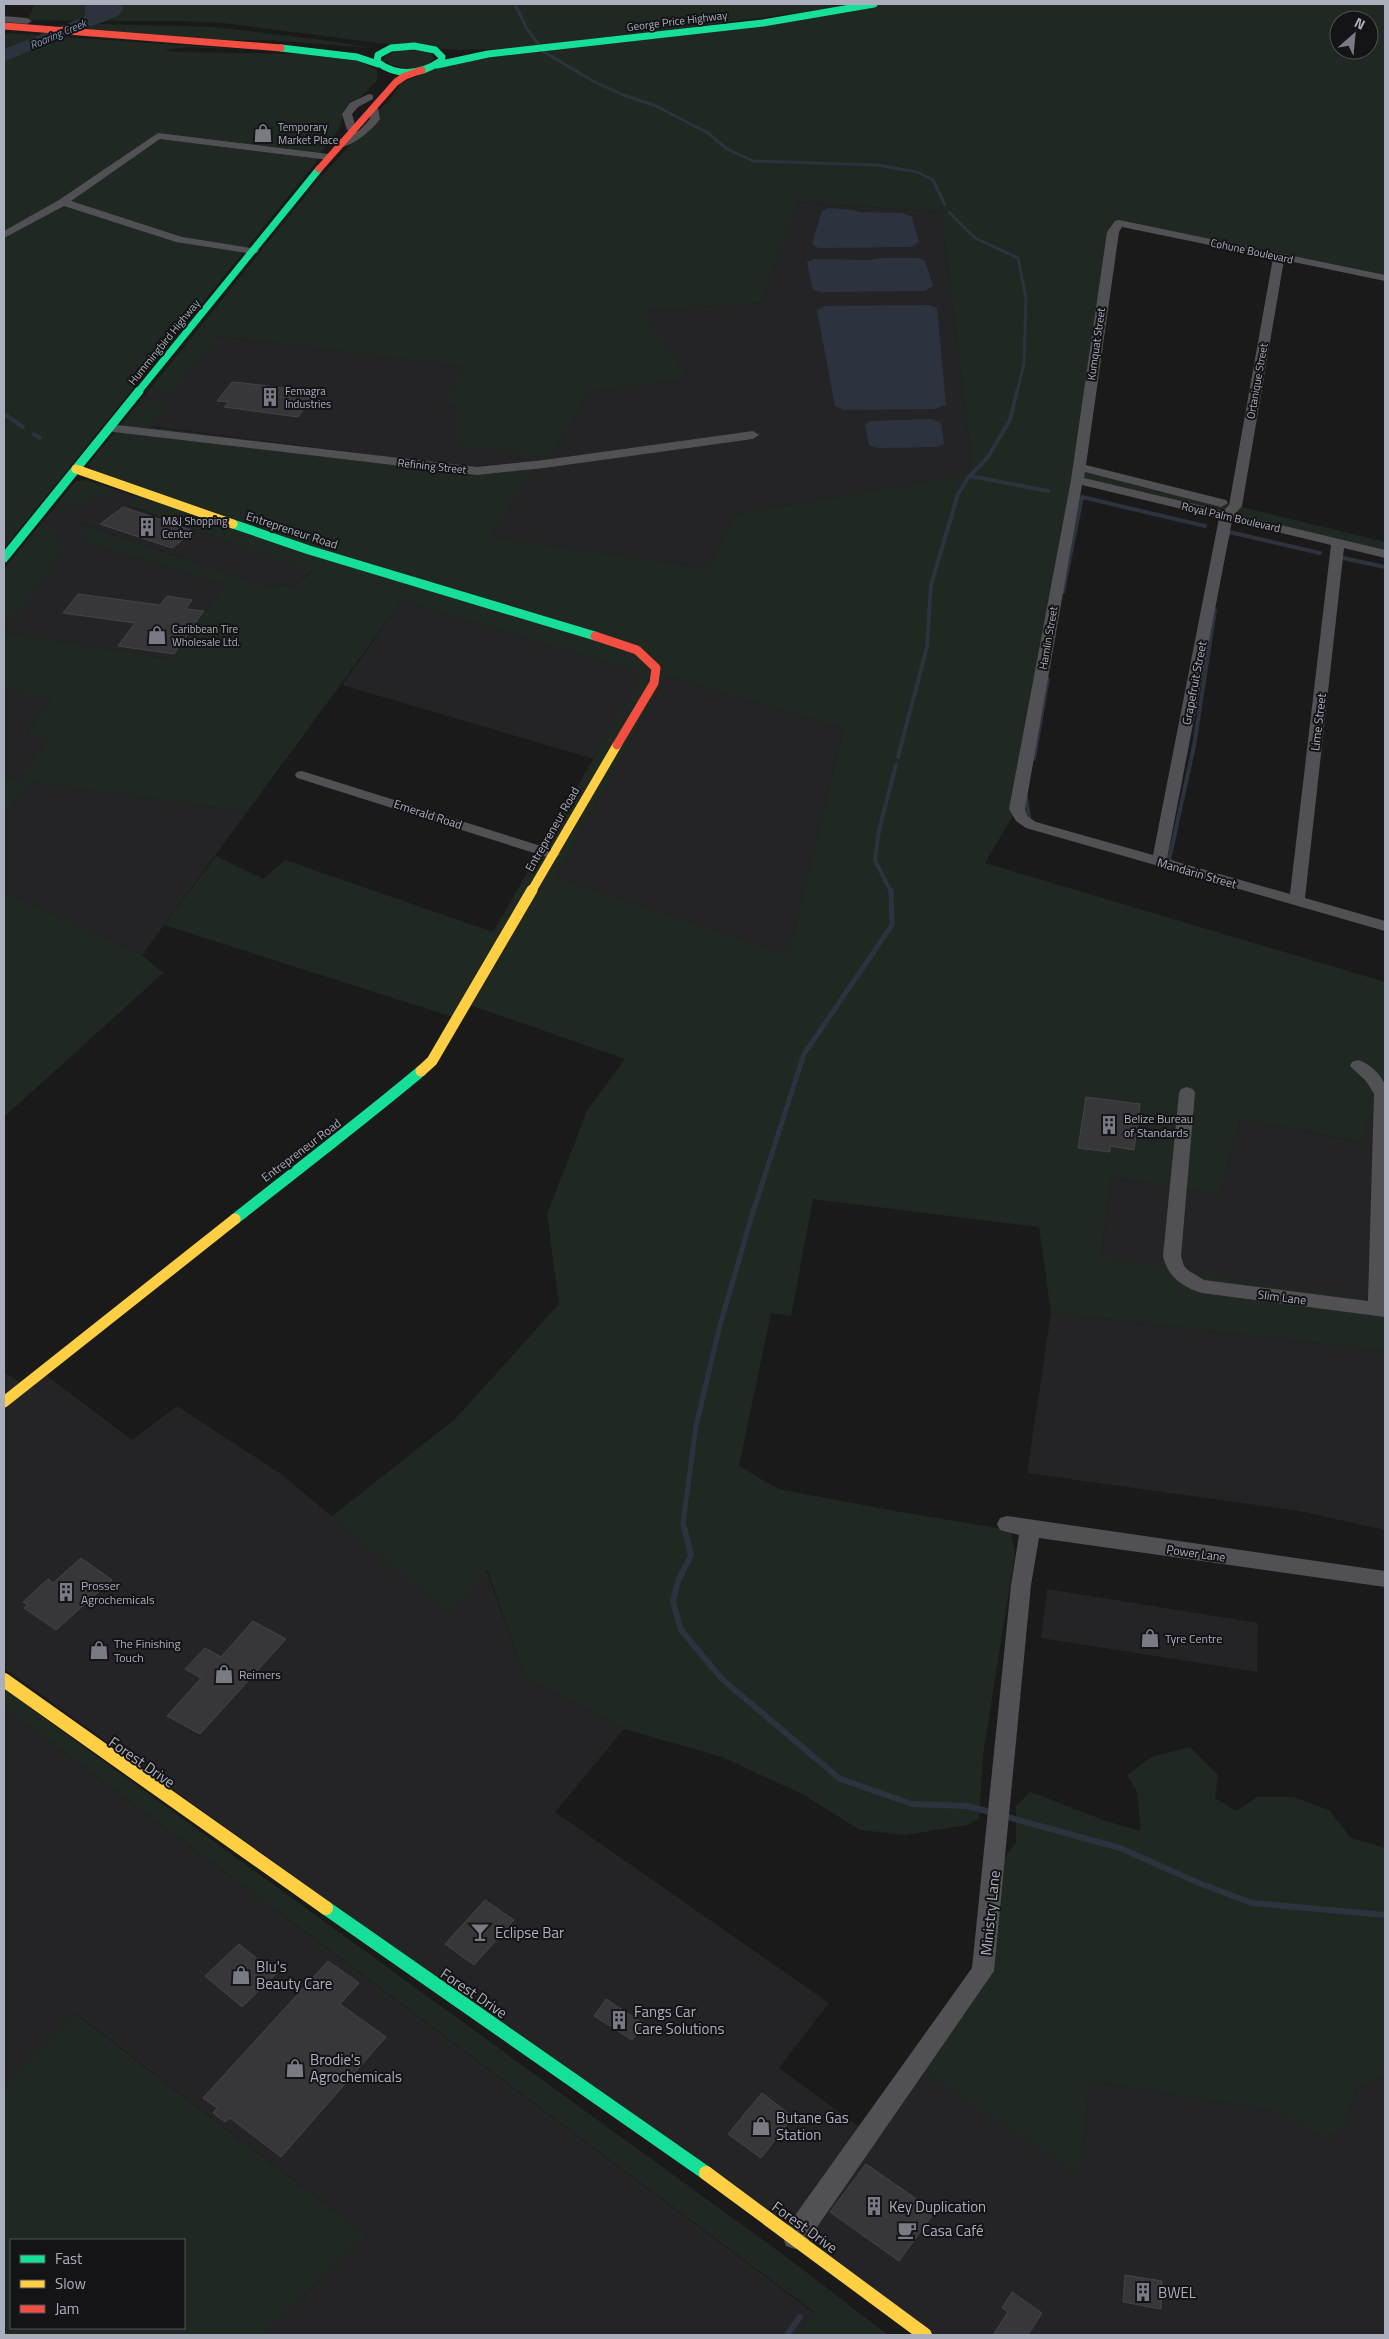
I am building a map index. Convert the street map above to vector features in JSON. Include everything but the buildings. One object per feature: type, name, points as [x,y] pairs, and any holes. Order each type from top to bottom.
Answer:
[{"type":"main road","name":"George Price Highway","points":[[422,70],[454,60],[739,27],[842,11],[874,4]]},
{"type":"main road","points":[[10,26],[238,43],[357,57],[403,72],[422,70]]},
{"type":"main road","points":[[238,43],[273,42],[364,51],[388,50]]},
{"type":"main road","name":"George Price Highway","points":[[388,50],[414,46],[456,53],[512,52]]},
{"type":"main road","name":"Hummingbird Highway","points":[[5,556],[254,251],[371,103],[383,80],[384,72],[377,57],[388,50]]},
{"type":"main road","points":[[435,50],[442,57],[437,65]]},
{"type":"main road","name":"Hummingbird Highway","points":[[341,142],[371,103],[400,79],[422,70]]},
{"type":"main road","name":"Entrepreneur Road","points":[[4,1402],[319,1152],[356,1126],[432,1061],[654,683],[656,668],[648,657],[634,648],[309,550],[128,489],[76,469]]},
{"type":"main road","name":"Forest Drive","points":[[4,1680],[287,1883],[601,2098],[795,2238],[925,2335]]},
{"type":"street","points":[[4,20],[27,21]]},
{"type":"street","points":[[4,235],[63,202],[158,136],[329,157]]},
{"type":"street","points":[[63,202],[180,240],[254,251]]},
{"type":"street","name":"Cohune Boulevard","points":[[1119,223],[1385,278]]},
{"type":"street","name":"Kumquat Street","points":[[1078,473],[1113,232],[1119,223]]},
{"type":"street","name":"Ortanique Street","points":[[1230,511],[1279,256]]},
{"type":"street","name":"Refining Street","points":[[109,428],[477,471],[544,464],[753,435]]},
{"type":"street","name":"Royal Palm Boulevard","points":[[1078,473],[1230,511],[1338,543],[1385,554]]},
{"type":"street","name":"Hamlin Street","points":[[1017,809],[1078,473]]},
{"type":"street","name":"Royal Palm Boulevard","points":[[1230,511],[1385,542]]},
{"type":"street","name":"Grapefruit Street","points":[[1159,863],[1230,511]]},
{"type":"street","name":"Lime Street","points":[[1297,901],[1338,543]]},
{"type":"street","name":"Emerald Road","points":[[302,775],[552,854]]},
{"type":"street","name":"Mandarin Street","points":[[1017,809],[1021,818],[1031,825],[1385,926]]},
{"type":"street","points":[[1358,1066],[1373,1077],[1382,1094],[1381,1310]]},
{"type":"street","name":"Slim Lane","points":[[1187,1093],[1172,1256],[1180,1276],[1202,1286],[1381,1310]]},
{"type":"street","name":"Power Lane","points":[[1007,1524],[1030,1530],[1385,1579]]},
{"type":"street","name":"Ministry Lane","points":[[795,2238],[984,1971],[1021,1585],[1030,1530]]},
{"type":"shaded area","points":[[35,4],[83,4],[85,15],[77,21],[27,20]]},
{"type":"shaded area","points":[[121,4],[863,4],[544,47],[460,50],[394,45],[222,23],[107,21],[116,17],[123,6]]},
{"type":"shaded area","points":[[887,4],[1385,4],[1385,278],[1119,223],[1079,467],[1385,542],[1385,554],[1077,480],[1017,809],[985,863],[1385,982],[1385,1121],[1364,1117],[1364,1143],[1240,1119],[1220,1194],[1111,1178],[1101,1258],[1385,1302],[1385,1351],[1051,1313],[1039,1227],[813,1199],[791,1316],[771,1313],[739,1466],[778,1489],[1011,1532],[1015,1553],[983,1755],[979,1819],[967,1825],[905,1835],[860,1830],[802,1794],[722,1757],[624,1729],[524,1676],[487,1569],[449,1613],[331,1517],[455,1419],[559,1304],[547,1214],[587,1111],[625,1059],[467,1004],[459,1019],[164,925],[216,856],[263,879],[285,860],[493,932],[643,673],[402,601],[247,812],[30,782],[4,815],[4,778],[18,780],[49,738],[26,734],[52,698],[4,690],[4,634],[11,633],[170,659],[225,585],[89,543],[75,522],[269,587],[283,584],[294,587],[312,571],[128,505],[137,497],[95,472],[88,465],[138,404],[151,401],[167,403],[151,427],[466,467],[540,461],[490,536],[709,568],[735,514],[973,473],[941,212],[797,202],[761,303],[642,311],[689,379],[590,392],[550,457],[457,445],[456,405],[443,404],[464,367],[217,336],[171,396],[153,391],[153,385],[319,179],[350,145],[366,133],[377,112],[390,100],[401,83],[446,64]],"holes":[[[667,676],[844,729],[788,955],[555,877]]]},
{"type":"shaded area","points":[[98,24],[215,27],[372,48],[83,30]]},
{"type":"shaded area","points":[[10,33],[41,35],[4,49],[4,35]]},
{"type":"shaded area","points":[[63,37],[252,50],[187,47],[164,50],[179,52],[305,54],[359,61],[377,70],[377,81],[343,114],[340,127],[317,161],[4,548],[4,62]]},
{"type":"shaded area","points":[[400,49],[430,52],[434,58],[429,63],[417,68],[403,68],[384,60],[384,57]]},
{"type":"shaded area","points":[[796,202],[941,212],[973,473],[735,514],[709,568],[490,536],[539,461],[466,467],[150,426],[166,404],[138,404],[153,385],[171,396],[216,336],[465,367],[443,404],[456,405],[550,457],[590,392],[689,379],[641,311],[761,303]]},
{"type":"shaded area","points":[[86,480],[115,489],[111,494],[74,507],[59,502],[76,481]]},
{"type":"shaded area","points":[[115,489],[137,497],[128,506],[312,570],[294,587],[283,584],[269,587],[76,522],[89,543],[225,585],[170,659],[11,633],[4,634],[4,620],[39,526],[59,502],[74,507]]},
{"type":"shaded area","points":[[39,526],[48,526],[65,546],[16,616],[4,620],[4,569]]},
{"type":"shaded area","points":[[402,601],[644,673],[594,759],[342,685]]},
{"type":"shaded area","points":[[667,676],[844,729],[788,955],[555,877]]},
{"type":"shaded area","points":[[4,690],[53,697],[26,734],[49,738],[18,780],[4,778]]},
{"type":"shaded area","points":[[30,782],[247,812],[142,955],[4,891],[4,815]]},
{"type":"shaded area","points":[[4,891],[142,955],[163,973],[4,1117]]},
{"type":"shaded area","points":[[1364,1117],[1385,1121],[1385,1302],[1101,1259],[1111,1178],[1220,1194],[1240,1119],[1363,1143]]},
{"type":"shaded area","points":[[1051,1313],[1385,1351],[1385,1530],[1299,1511],[1027,1473]]},
{"type":"shaded area","points":[[4,1372],[25,1386],[42,1372],[132,1440],[177,1406],[281,1474],[449,1613],[486,1569],[524,1676],[624,1729],[555,1812],[829,2003],[779,2068],[868,2133],[915,2067],[1079,2173],[1090,2081],[1279,2112],[1326,2139],[1343,2127],[1357,2087],[1385,2077],[1385,2335],[925,2335],[795,2237],[4,1668]]},
{"type":"shaded area","points":[[1047,1589],[1258,1623],[1257,1672],[1041,1638]]},
{"type":"shaded area","points":[[4,1689],[785,2256],[888,2335],[798,2335],[814,2312],[4,1707]]},
{"type":"shaded area","points":[[4,1707],[814,2313],[798,2335],[261,2335],[367,2236],[75,2013],[4,2087]]},
{"type":"shaded area","points":[[1190,1747],[1218,1775],[1215,1798],[1236,1811],[1257,1797],[1293,1797],[1329,1810],[1351,1838],[1385,1848],[1385,2077],[1357,2087],[1343,2127],[1326,2139],[1279,2112],[1090,2081],[1079,2174],[915,2067],[983,1971],[994,1873],[1016,1842],[1016,1806],[1030,1792],[1099,1818],[1141,1831],[1137,1792],[1127,1775],[1153,1756]]},
{"type":"shaded area","points":[[74,2013],[367,2236],[261,2335],[4,2335],[4,2087]]},
{"type":"water","name":"Roaring Creek","points":[[83,4],[121,4],[123,6],[122,11],[116,17],[4,62],[4,49],[79,19],[85,15]]},
{"type":"water","points":[[829,208],[859,212],[903,213],[912,217],[919,242],[911,247],[818,248],[812,244],[822,211]]},
{"type":"water","points":[[919,258],[925,261],[933,286],[925,291],[821,292],[813,290],[807,262],[814,259],[869,260]]},
{"type":"water","points":[[929,305],[937,308],[946,405],[935,409],[844,410],[835,406],[817,310],[824,306]]},
{"type":"water","points":[[933,419],[941,423],[944,444],[937,447],[877,448],[869,445],[865,425],[869,421]]},
{"type":"waterway","points":[[515,4],[527,29],[540,46]]},
{"type":"waterway","points":[[544,52],[593,81],[623,95],[656,106],[708,133],[727,149],[753,161],[877,165],[917,172],[933,180],[945,205]]},
{"type":"waterway","points":[[949,212],[975,238],[1018,258],[1026,298],[1024,364],[1017,392]]},
{"type":"waterway","points":[[898,757],[927,647],[931,585],[958,494],[968,478],[988,457],[1010,420],[1017,391]]},
{"type":"waterway","points":[[4,414],[23,427]]},
{"type":"waterway","points":[[34,434],[40,438]]},
{"type":"waterway","points":[[970,476],[1048,491]]},
{"type":"waterway","points":[[1063,592],[1082,497],[1205,526]]},
{"type":"waterway","points":[[1227,538],[1229,532],[1320,553]]},
{"type":"waterway","points":[[1343,558],[1385,567]]},
{"type":"waterway","points":[[1174,863],[1169,860],[1194,746],[1215,610]]},
{"type":"waterway","points":[[1034,759],[1048,679]]},
{"type":"waterway","points":[[891,892],[875,860],[879,830],[896,765]]},
{"type":"waterway","points":[[1026,797],[1029,818]]},
{"type":"waterway","points":[[684,1528],[683,1523],[696,1426],[719,1329],[752,1215],[804,1054],[892,925],[891,890]]},
{"type":"waterway","points":[[684,1527],[691,1555],[678,1581],[673,1602],[681,1630],[722,1679],[840,1779],[912,1804],[967,1806],[994,1813]]},
{"type":"waterway","points":[[1004,1816],[1120,1848],[1199,1883],[1252,1903],[1385,1915]]},
{"type":"waterway","points":[[787,2335],[800,2317]]},
{"type":"traffic: fast","points":[[437,65],[488,54],[763,23],[874,4]]},
{"type":"traffic: fast","points":[[414,46],[435,50],[442,57],[441,61],[434,66],[409,73],[392,71],[377,62],[378,55],[391,48],[414,46]]},
{"type":"traffic: fast","points":[[281,48],[357,57],[378,64]]},
{"type":"traffic: fast","points":[[4,558],[319,169]]},
{"type":"traffic: fast","points":[[233,524],[309,550],[595,636]]},
{"type":"traffic: fast","points":[[235,1219],[319,1152],[356,1126],[421,1071]]},
{"type":"traffic: fast","points":[[326,1908],[706,2173]]},
{"type":"traffic: slow","points":[[76,469],[233,524]]},
{"type":"traffic: slow","points":[[421,1071],[432,1061],[617,745]]},
{"type":"traffic: slow","points":[[4,1402],[235,1219]]},
{"type":"traffic: slow","points":[[4,1680],[326,1908]]},
{"type":"traffic: slow","points":[[706,2173],[925,2335]]},
{"type":"traffic: jam","points":[[4,26],[281,48]]},
{"type":"traffic: jam","points":[[319,169],[396,82],[405,76],[422,70]]},
{"type":"traffic: jam","points":[[595,636],[637,650],[656,668],[654,683],[617,745]]},
{"type":"place","name":"Temporary Market Place","points":[[263,133]]},
{"type":"place","name":"Femagra Industries","points":[[270,397]]},
{"type":"place","name":"M&J Shopping Center","points":[[147,527]]},
{"type":"place","name":"Caribbean Tire Wholesale Ltd.","points":[[157,635]]},
{"type":"place","name":"Belize Bureau of Standards","points":[[1109,1125]]},
{"type":"place","name":"Prosser Agrochemicals","points":[[66,1592]]},
{"type":"place","name":"Tyre Centre","points":[[1150,1638]]},
{"type":"place","name":"The Finishing Touch","points":[[99,1650]]},
{"type":"place","name":"Reimers","points":[[224,1674]]},
{"type":"place","name":"Eclipse Bar","points":[[480,1932]]},
{"type":"place","name":"Blu's Beauty Care","points":[[241,1975]]},
{"type":"place","name":"Fangs Car Care Solutions","points":[[619,2020]]},
{"type":"place","name":"Brodie's Agrochemicals","points":[[295,2068]]},
{"type":"place","name":"Butane Gas Station","points":[[761,2126]]},
{"type":"place","name":"Key Duplication","points":[[874,2206]]},
{"type":"place","name":"Casa Café","points":[[907,2230]]},
{"type":"place","name":"BWEL","points":[[1143,2292]]}]
